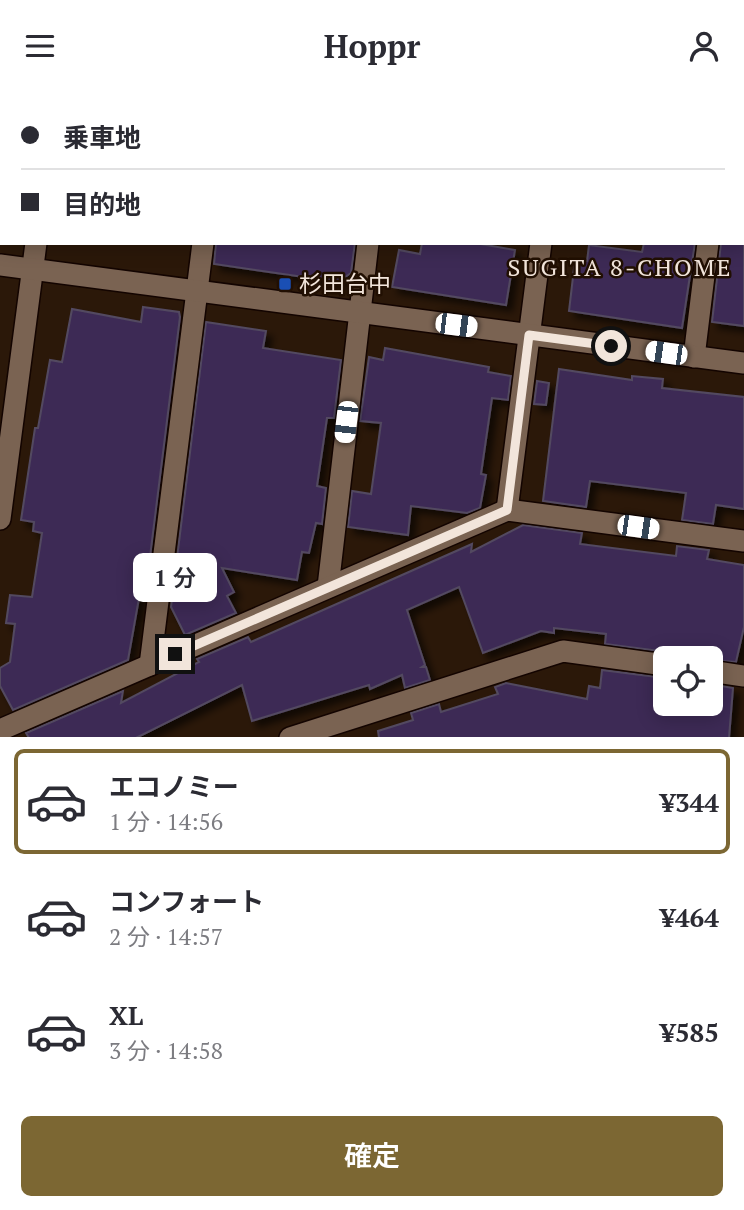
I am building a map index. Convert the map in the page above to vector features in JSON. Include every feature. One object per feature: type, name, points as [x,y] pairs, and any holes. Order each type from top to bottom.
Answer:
[{"type":"street","points":[[0,519],[36,245]]},
{"type":"street","points":[[150,665],[203,245]]},
{"type":"street","points":[[328,587],[368,245]]},
{"type":"street","points":[[507,510],[541,245]]},
{"type":"street","points":[[694,357],[708,245]]},
{"type":"street","points":[[0,265],[744,363]]},
{"type":"street","points":[[0,730],[507,510],[744,541]]},
{"type":"street","points":[[290,737],[563,651],[653,663]]},
{"type":"street","points":[[723,673],[744,675]]},
{"type":"building","points":[[216,245],[355,245],[351,273],[338,282],[214,264]]},
{"type":"building","points":[[422,245],[486,245],[515,250],[506,305],[392,287],[399,250],[420,254]]},
{"type":"building","points":[[589,245],[642,252],[644,245],[695,245],[682,328],[569,311],[575,260],[587,261]]},
{"type":"building","points":[[721,245],[744,245],[744,326],[712,322]]},
{"type":"building","points":[[143,307],[179,312],[180,317],[149,565],[146,559],[128,660],[13,710],[0,686],[0,668],[10,662],[15,624],[6,623],[10,595],[32,597],[42,533],[33,531],[34,522],[21,520],[35,428],[38,428],[50,360],[62,362],[72,309],[141,322]]},
{"type":"building","points":[[206,322],[266,331],[263,348],[341,360],[334,418],[327,418],[317,486],[326,488],[322,524],[316,523],[309,553],[302,552],[297,580],[222,568],[234,592],[227,596],[236,613],[185,635],[171,607]]},
{"type":"building","points":[[385,348],[489,367],[488,372],[511,376],[508,400],[492,398],[481,474],[486,475],[480,508],[467,513],[411,506],[408,535],[348,527],[352,491],[371,494],[381,423],[360,421],[369,357],[383,360]]},
{"type":"building","points":[[559,369],[632,380],[632,376],[663,379],[662,388],[744,397],[744,509],[716,505],[713,524],[682,520],[686,493],[590,481],[586,507],[543,501]]},
{"type":"building","points":[[537,381],[549,383],[546,405],[534,404]]},
{"type":"building","points":[[523,525],[582,533],[580,544],[676,556],[677,546],[709,550],[707,559],[744,565],[744,627],[736,662],[723,661],[723,646],[653,646],[653,650],[605,644],[606,634],[554,628],[554,633],[541,631],[483,653],[459,587],[407,610],[425,665],[422,667],[426,667],[430,680],[405,688],[402,675],[370,689],[369,685],[252,721],[242,685],[138,737],[28,737],[26,733],[123,691],[121,703],[199,662],[197,659],[248,637],[251,642],[472,544],[471,552]]},
{"type":"building","points":[[602,670],[653,676],[653,716],[723,716],[723,686],[733,688],[729,737],[379,737],[378,731],[413,720],[411,713],[439,704],[441,712],[498,694],[495,687],[506,683],[587,699],[589,686],[600,688]]},
{"type":"place","name":"杉田台中","points":[[285,284]]},
{"type":"district","name":"SUGITA 8-CHOME","points":[[620,268]]},
{"type":"route","points":[[175,654],[507,510],[529,335],[611,346]]}]
